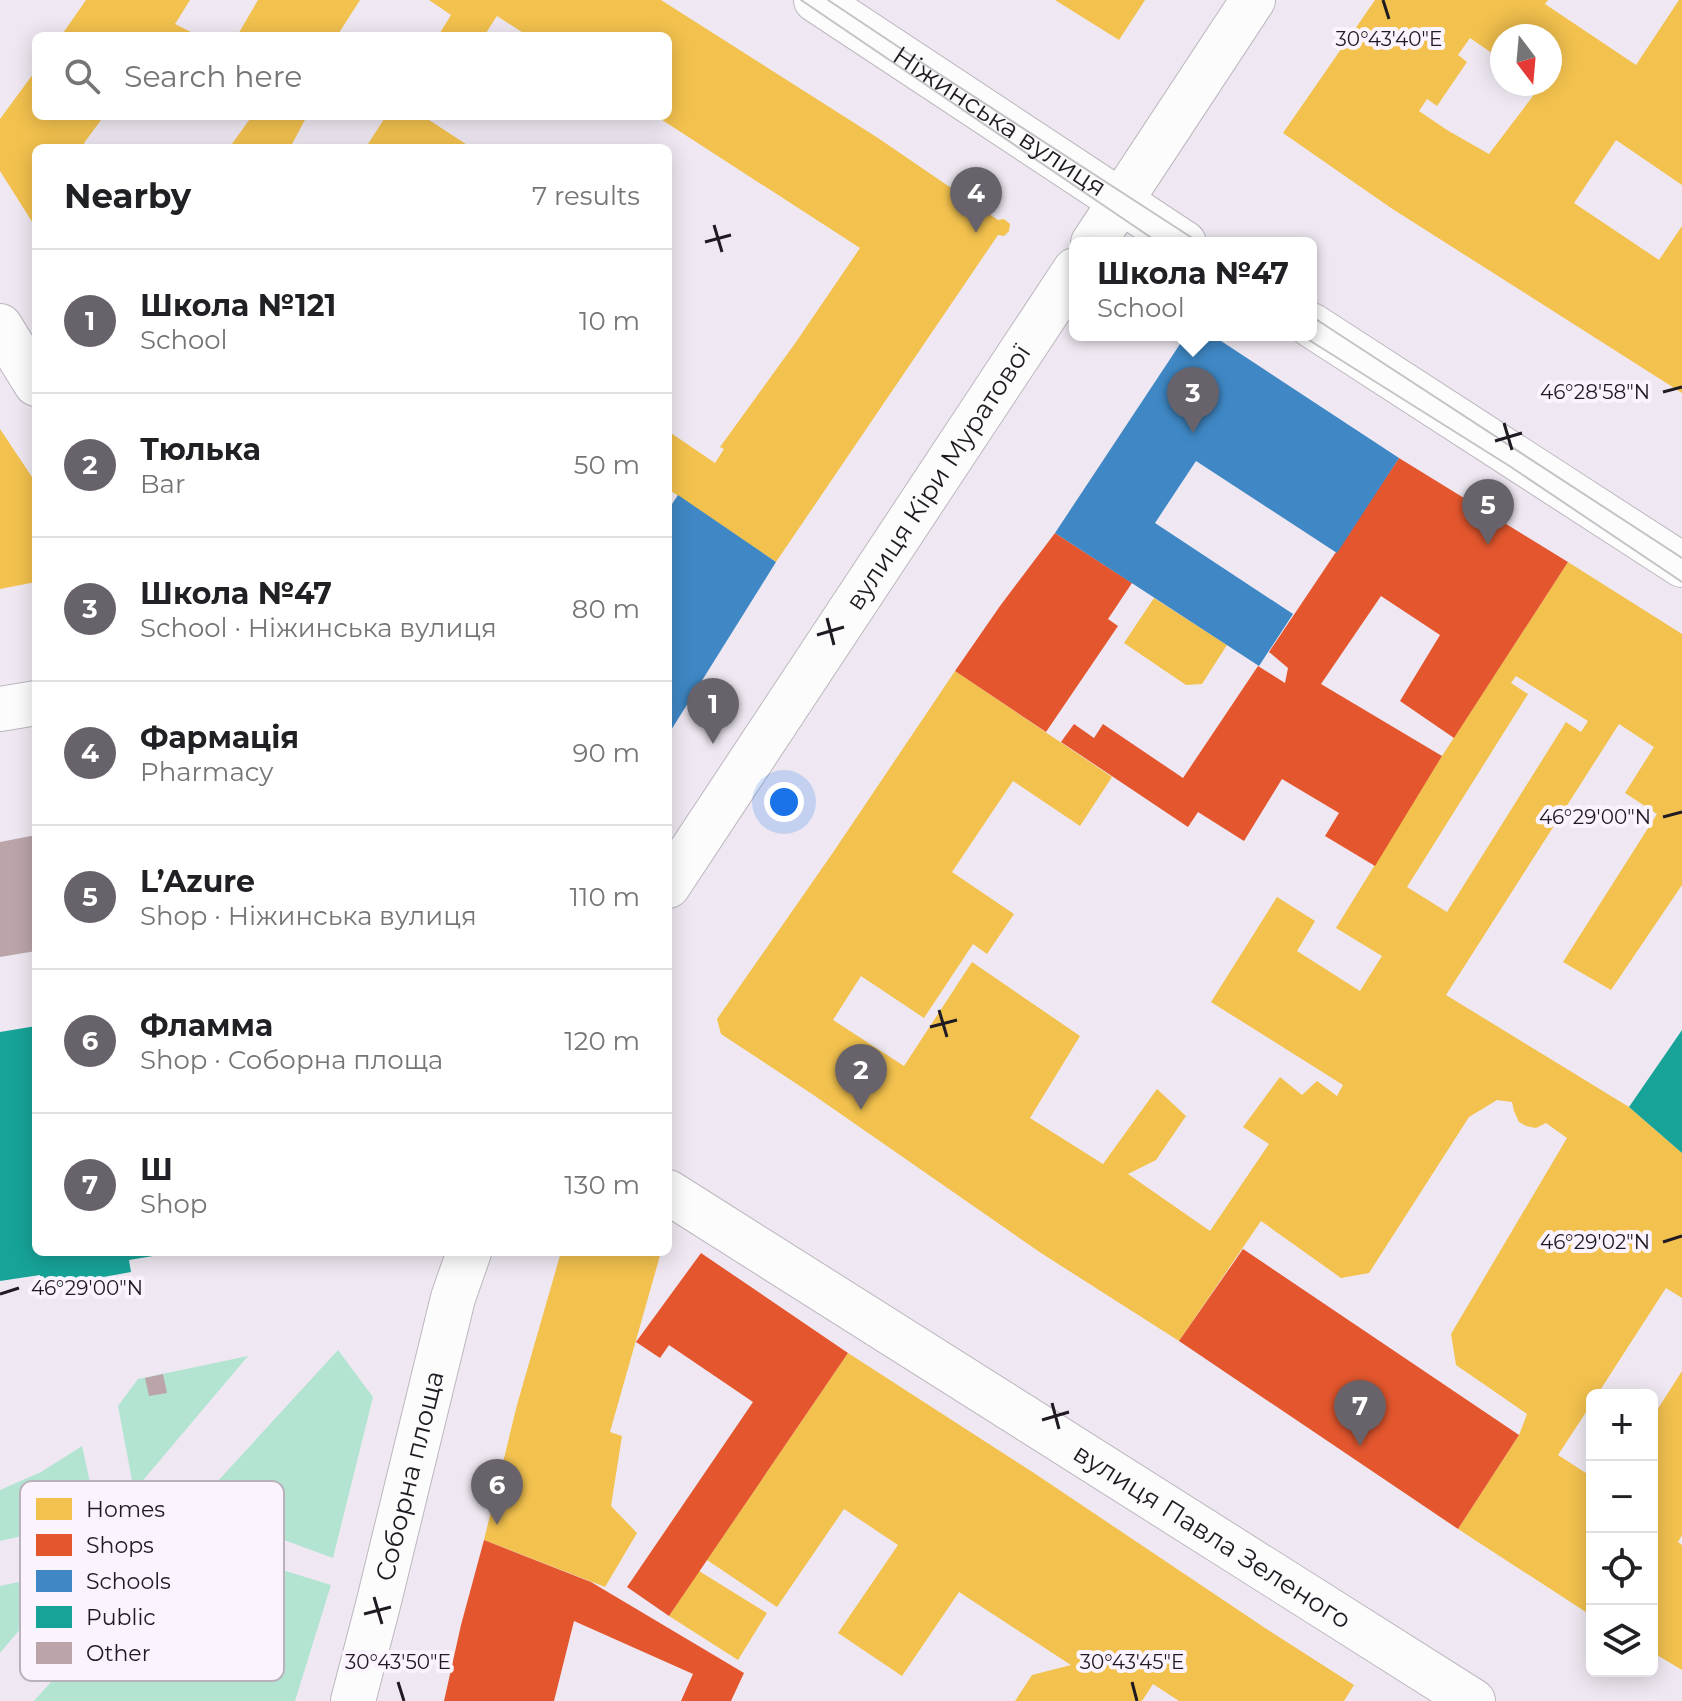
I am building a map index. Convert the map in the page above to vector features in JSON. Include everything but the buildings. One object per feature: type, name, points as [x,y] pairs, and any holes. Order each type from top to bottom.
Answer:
[{"type":"street","name":"Ніжинська вулиця","points":[[816,0],[1175,237]]},
{"type":"street","points":[[1097,237],[1253,0]]},
{"type":"street","name":"вулиця Кіри Муратової","points":[[672,880],[1069,279]]},
{"type":"street","points":[[0,326],[32,378]]},
{"type":"street","points":[[1317,329],[1682,565]]},
{"type":"street","points":[[0,709],[32,704]]},
{"type":"street","name":"вулиця Павла Зеленого","points":[[672,1195],[1473,1701]]},
{"type":"street","name":"Соборна площа","points":[[453,1256],[453,1298]]},
{"type":"street","name":"Соборна площа","points":[[353,1701],[453,1298],[468,1256]]},
{"type":"green space","points":[[338,1350],[373,1397],[333,1558],[284,1540],[284,1481],[218,1481]]},
{"type":"green space","points":[[248,1356],[142,1481],[132,1481],[118,1406],[138,1379]]},
{"type":"green space","points":[[82,1446],[90,1481],[20,1481]]},
{"type":"green space","points":[[20,1481],[20,1537],[0,1541],[0,1490]]},
{"type":"green space","points":[[284,1571],[331,1585],[295,1701],[34,1701],[52,1681],[284,1681]]},
{"type":"green space","points":[[20,1582],[20,1629],[0,1653],[0,1586]]},
{"type":"tram line","points":[[801,0],[1150,237]]},
{"type":"tram line","points":[[828,0],[1191,237]]},
{"type":"tram line","points":[[1317,320],[1682,558]]},
{"type":"tram line","points":[[1311,341],[1511,467],[1682,582]]},
{"type":"place","name":"Фармація","points":[[976,233]]},
{"type":"place","name":"Школа №47","points":[[1193,433]]},
{"type":"place","name":"L’Azure","points":[[1488,545]]},
{"type":"place","name":"Школа №121","points":[[713,744]]},
{"type":"place","name":"Тюлька","points":[[861,1110]]},
{"type":"place","name":"Ш","points":[[1360,1446]]},
{"type":"place","name":"Фламма","points":[[497,1525]]}]
